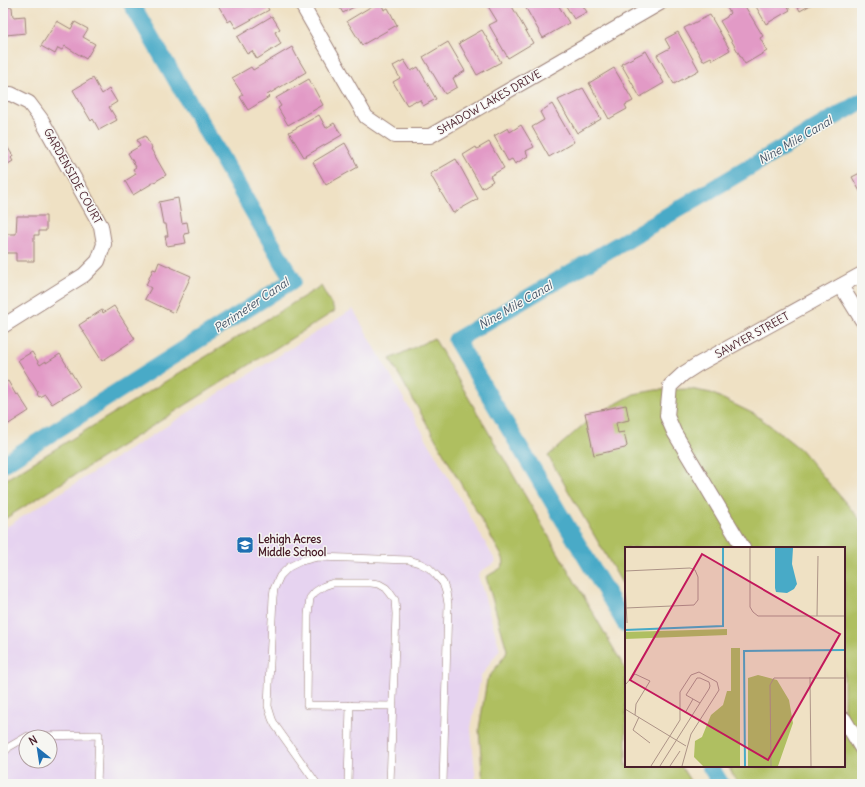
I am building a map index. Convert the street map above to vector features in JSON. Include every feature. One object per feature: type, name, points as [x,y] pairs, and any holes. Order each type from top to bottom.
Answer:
[{"type":"street","name":"SHADOW LAKES DRIVE","points":[[301,3],[366,117],[394,136],[430,136],[660,3]]},
{"type":"street","name":"GARDENSIDE COURT","points":[[3,94],[12,94],[29,103],[41,119],[101,226],[104,244],[98,261],[84,275],[3,326]]},
{"type":"street","name":"SAWYER STREET","points":[[742,547],[674,432],[667,416],[670,386],[683,374],[697,365],[862,274]]},
{"type":"street","points":[[841,286],[862,320]]},
{"type":"street","points":[[845,721],[862,749]]},
{"type":"lane","points":[[317,784],[275,726],[268,706],[272,597],[274,589],[280,576],[289,567],[301,560],[317,557],[414,561],[429,568],[443,583],[448,604],[442,784]]},
{"type":"lane","points":[[390,784],[393,706],[396,614],[395,600],[386,588],[371,582],[334,583],[324,586],[315,592],[310,598],[308,615],[307,705],[393,706]]},
{"type":"lane","points":[[348,784],[350,705]]},
{"type":"lane","points":[[3,754],[9,747],[28,736],[99,735],[97,784]]},
{"type":"shaded area","name":"Lehigh Acres Middle School","points":[[353,309],[496,562],[478,575],[500,649],[481,676],[471,728],[476,784],[3,784],[3,529]]},
{"type":"green space","points":[[321,286],[335,311],[3,520],[3,481]]},
{"type":"green space","points":[[434,338],[625,668],[625,767],[682,767],[692,784],[483,784],[479,729],[487,680],[506,654],[507,650],[486,577],[501,568],[504,563],[503,558],[390,359]]},
{"type":"green space","points":[[690,389],[711,393],[756,415],[800,449],[862,522],[862,784],[738,784],[729,767],[845,767],[845,547],[625,547],[625,588],[548,456],[592,417],[634,394],[656,390]]},
{"type":"building","points":[[222,3],[265,3],[269,10],[236,28],[231,20],[228,22],[218,5]]},
{"type":"building","points":[[337,3],[361,3],[343,13]]},
{"type":"building","points":[[377,3],[381,3],[384,10],[388,8],[397,25],[362,45],[347,21]]},
{"type":"building","points":[[486,3],[510,3],[533,43],[508,58],[489,25],[497,21]]},
{"type":"building","points":[[523,3],[557,3],[569,23],[543,38]]},
{"type":"building","points":[[564,3],[587,3],[583,6],[587,12],[574,19]]},
{"type":"building","points":[[731,3],[743,3],[763,36],[760,38],[767,51],[745,64],[720,21],[727,17],[730,13],[726,6]]},
{"type":"building","points":[[754,3],[786,3],[790,10],[766,24]]},
{"type":"building","points":[[796,3],[814,3],[800,11]]},
{"type":"building","points":[[3,7],[12,7],[13,17],[25,16],[26,33],[6,35],[6,41],[3,41]]},
{"type":"building","points":[[710,15],[730,50],[713,60],[711,57],[703,61],[684,28]]},
{"type":"building","points":[[272,16],[280,29],[275,32],[281,44],[257,59],[252,51],[247,54],[237,37]]},
{"type":"building","points":[[57,21],[71,29],[75,22],[88,29],[83,37],[95,44],[86,59],[65,46],[62,50],[58,48],[55,54],[41,46]]},
{"type":"building","points":[[482,30],[501,62],[477,75],[459,43]]},
{"type":"building","points":[[678,32],[699,70],[674,84],[657,55],[670,48],[665,39]]},
{"type":"building","points":[[448,42],[465,71],[453,78],[457,87],[445,94],[423,57]]},
{"type":"building","points":[[292,47],[306,72],[267,95],[269,97],[248,110],[240,97],[243,95],[232,78],[251,67],[253,70]]},
{"type":"building","points":[[646,51],[664,83],[640,97],[621,64]]},
{"type":"building","points":[[404,60],[411,71],[418,67],[436,99],[423,106],[420,100],[407,105],[393,82],[400,78],[393,66]]},
{"type":"building","points":[[614,68],[633,101],[625,105],[627,109],[609,119],[589,83]]},
{"type":"building","points":[[93,78],[102,94],[109,89],[117,102],[109,107],[117,120],[99,130],[93,119],[91,121],[73,90]]},
{"type":"building","points":[[309,79],[323,105],[288,125],[278,108],[281,106],[276,98]]},
{"type":"building","points":[[583,88],[601,119],[577,133],[558,100]]},
{"type":"building","points":[[552,104],[574,142],[549,157],[532,127],[544,120],[540,112]]},
{"type":"building","points":[[319,115],[326,128],[334,123],[342,135],[304,157],[289,132]]},
{"type":"building","points":[[521,125],[534,147],[526,151],[528,156],[515,164],[512,159],[508,161],[494,136],[508,128],[510,132]]},
{"type":"building","points":[[145,136],[166,175],[133,195],[125,181],[136,174],[133,169],[136,167],[128,153],[140,146],[137,140]]},
{"type":"building","points":[[3,140],[13,156],[11,158],[13,161],[3,167]]},
{"type":"building","points":[[489,142],[504,168],[490,176],[493,181],[482,188],[463,155],[476,147],[477,149]]},
{"type":"building","points":[[345,143],[358,167],[326,185],[313,162]]},
{"type":"building","points":[[456,159],[478,199],[453,213],[430,174]]},
{"type":"building","points":[[862,172],[862,195],[852,177]]},
{"type":"building","points":[[178,198],[182,223],[187,222],[189,233],[184,234],[186,243],[167,246],[165,236],[168,236],[166,224],[163,224],[159,202]]},
{"type":"building","points":[[17,216],[46,216],[46,231],[39,231],[39,235],[34,235],[34,261],[16,261],[16,253],[6,253],[6,234],[16,234]]},
{"type":"building","points":[[159,262],[191,276],[174,313],[145,299],[151,288],[146,285],[153,269],[156,270]]},
{"type":"building","points":[[114,306],[135,339],[102,361],[79,325],[102,310],[103,313]]},
{"type":"building","points":[[32,352],[40,365],[60,354],[80,387],[52,404],[45,394],[39,397],[18,360]]},
{"type":"building","points":[[8,381],[16,395],[18,394],[29,411],[4,427],[3,384]]},
{"type":"building","points":[[626,405],[629,420],[616,423],[618,433],[624,432],[627,446],[625,448],[594,455],[585,413]]},
{"type":"waterway","name":"Perimeter Canal","points":[[3,464],[293,280],[131,3]]},
{"type":"waterway","name":"Nine Mile Canal","points":[[625,623],[456,340],[862,101]]},
{"type":"waterway","name":"Nine Mile Canal","points":[[711,767],[721,784]]},
{"type":"place","name":"Lehigh Acres Middle School","points":[[245,545]]}]
